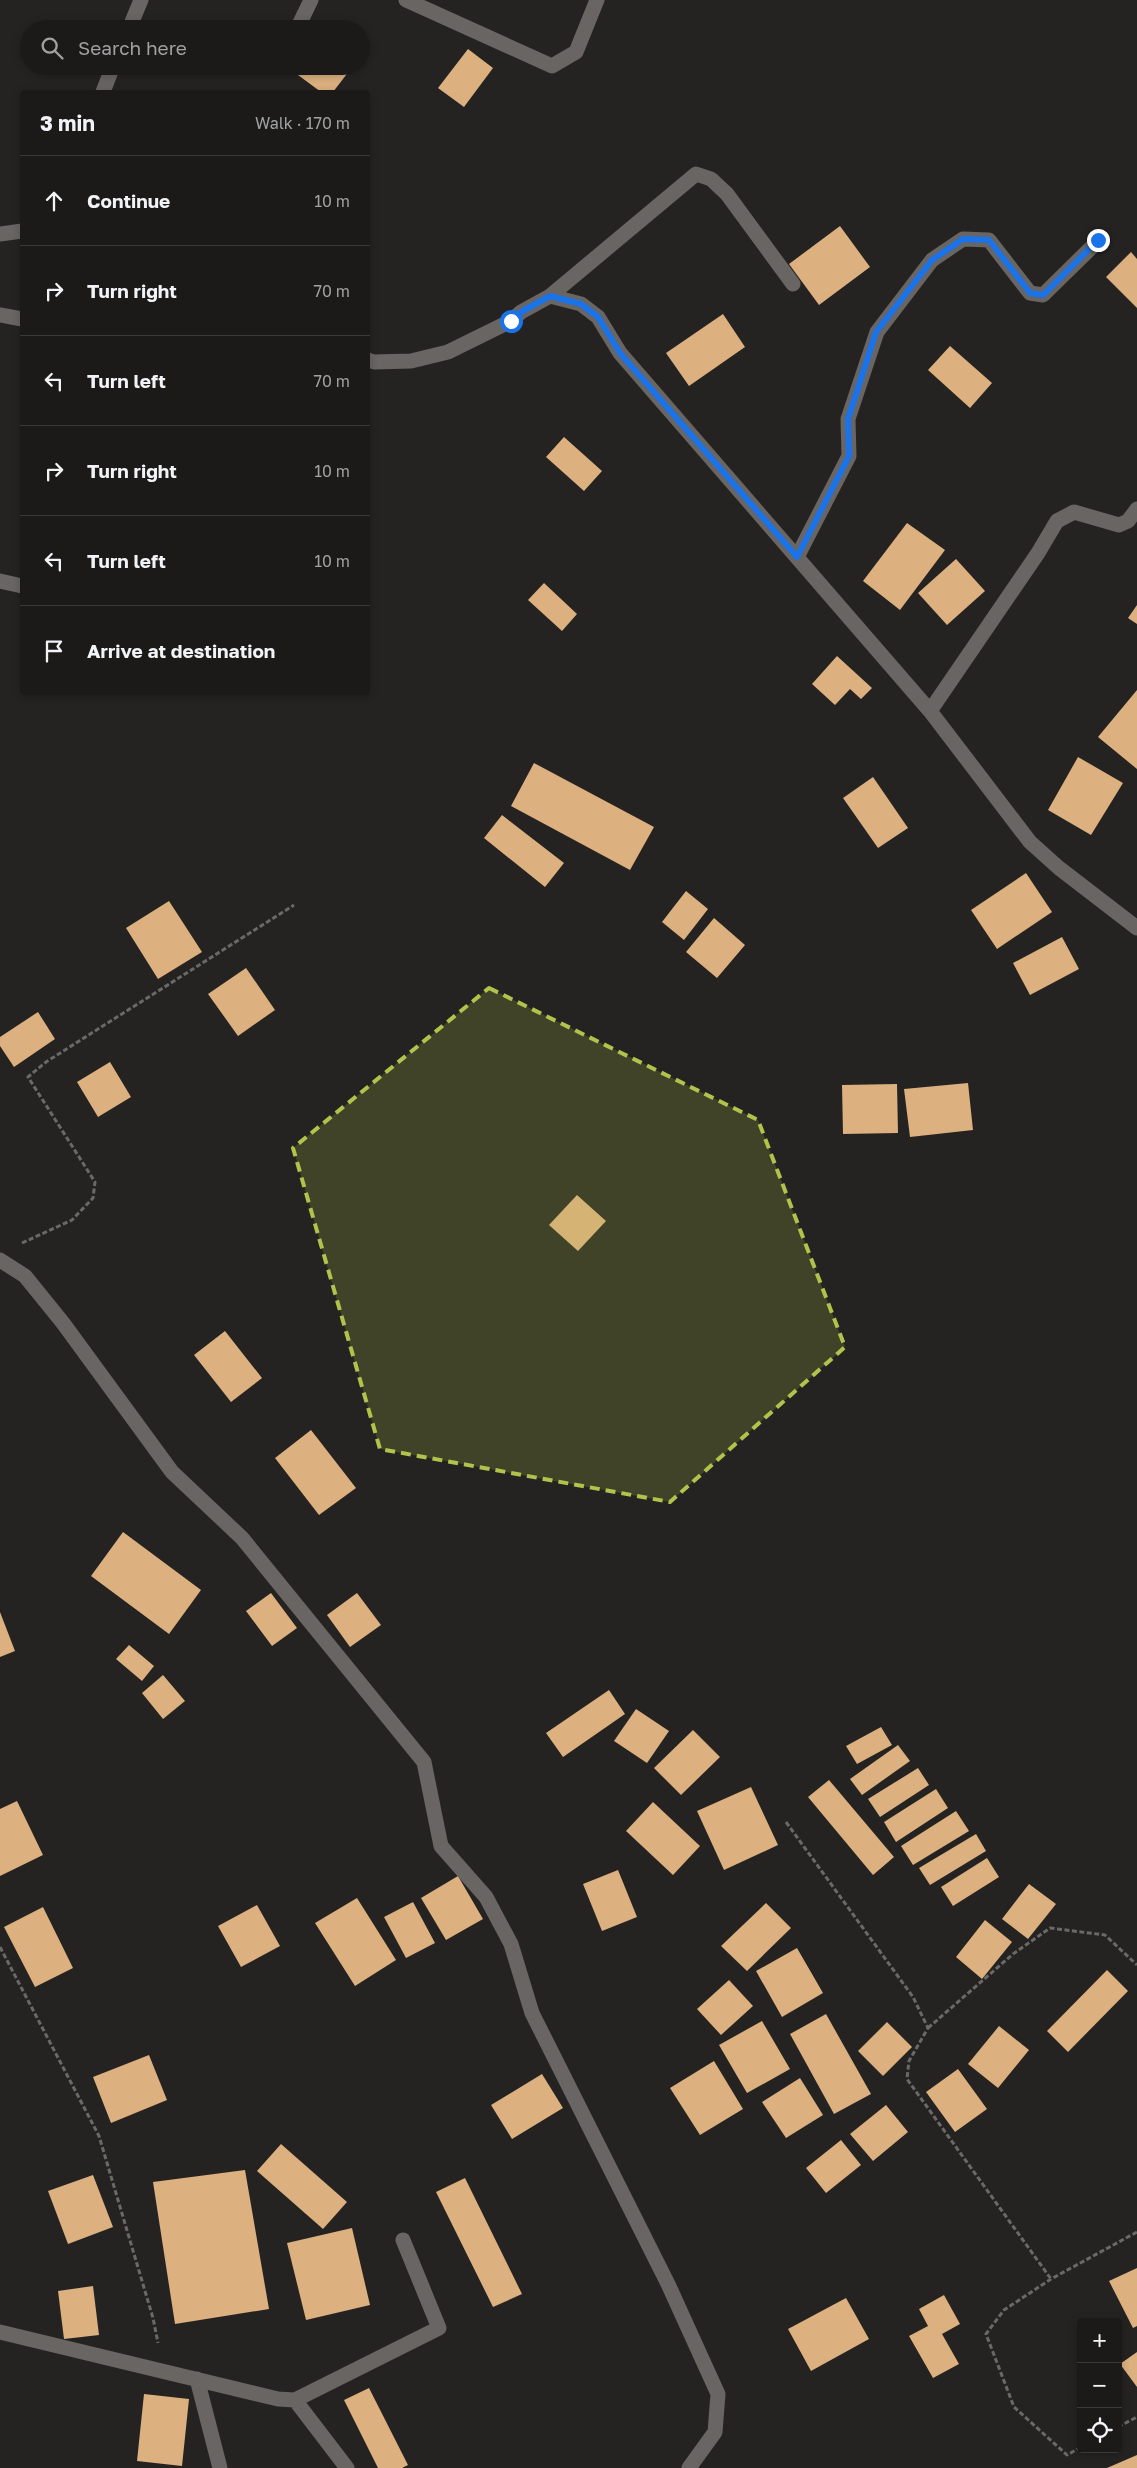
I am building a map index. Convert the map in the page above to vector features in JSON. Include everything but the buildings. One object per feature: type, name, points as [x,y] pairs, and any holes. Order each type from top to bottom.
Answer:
[{"type":"street","points":[[133,20],[141,0]]},
{"type":"street","points":[[301,20],[311,0]]},
{"type":"street","points":[[406,0],[552,66],[576,52],[597,0]]},
{"type":"street","points":[[104,90],[110,75]]},
{"type":"street","points":[[370,361],[412,361],[448,352],[511,321],[521,312],[550,296],[696,174],[711,179],[727,194],[793,284]]},
{"type":"street","points":[[0,234],[20,231]]},
{"type":"street","points":[[797,557],[849,456],[848,419],[876,332],[932,260],[963,239],[989,240],[1030,293],[1043,295],[1098,240]]},
{"type":"street","points":[[550,296],[581,304],[598,317],[620,353],[930,710],[1030,842],[1059,868],[1137,928]]},
{"type":"street","points":[[0,315],[20,319]]},
{"type":"street","points":[[930,710],[1038,553],[1057,521],[1074,512],[1119,525],[1128,521],[1137,509]]},
{"type":"street","points":[[0,581],[20,586]]},
{"type":"street","points":[[0,1260],[25,1276],[63,1323],[172,1472],[242,1538],[424,1762],[441,1846],[486,1897],[511,1944],[532,2013],[668,2284],[718,2394],[715,2432],[689,2468]]},
{"type":"street","points":[[0,2332],[278,2399],[295,2400],[439,2328],[403,2240]]},
{"type":"street","points":[[197,2379],[220,2468]]},
{"type":"street","points":[[295,2400],[347,2468]]},
{"type":"path","points":[[19,1244],[72,1220],[92,1198],[95,1182],[28,1077],[46,1062],[294,905]]},
{"type":"path","points":[[786,1822],[913,1997],[928,2028]]},
{"type":"path","points":[[1051,2279],[907,2079],[909,2062],[928,2028],[1013,1954],[1050,1928],[1106,1935],[1137,1965]]},
{"type":"path","points":[[0,1948],[99,2136],[153,2318],[163,2371]]},
{"type":"path","points":[[1077,2450],[1067,2455],[1014,2407],[986,2334],[1004,2310],[1051,2279],[1137,2232]]},
{"type":"path","points":[[1122,2425],[1137,2417]]},
{"type":"highlighted area","points":[[489,988],[758,1120],[845,1347],[670,1502],[380,1449],[293,1148]]},
{"type":"route","points":[[511,321],[521,312],[550,296],[581,304],[598,317],[620,353],[797,557],[849,456],[848,419],[876,332],[932,260],[963,239],[989,240],[1030,293],[1043,295],[1098,240]]}]
